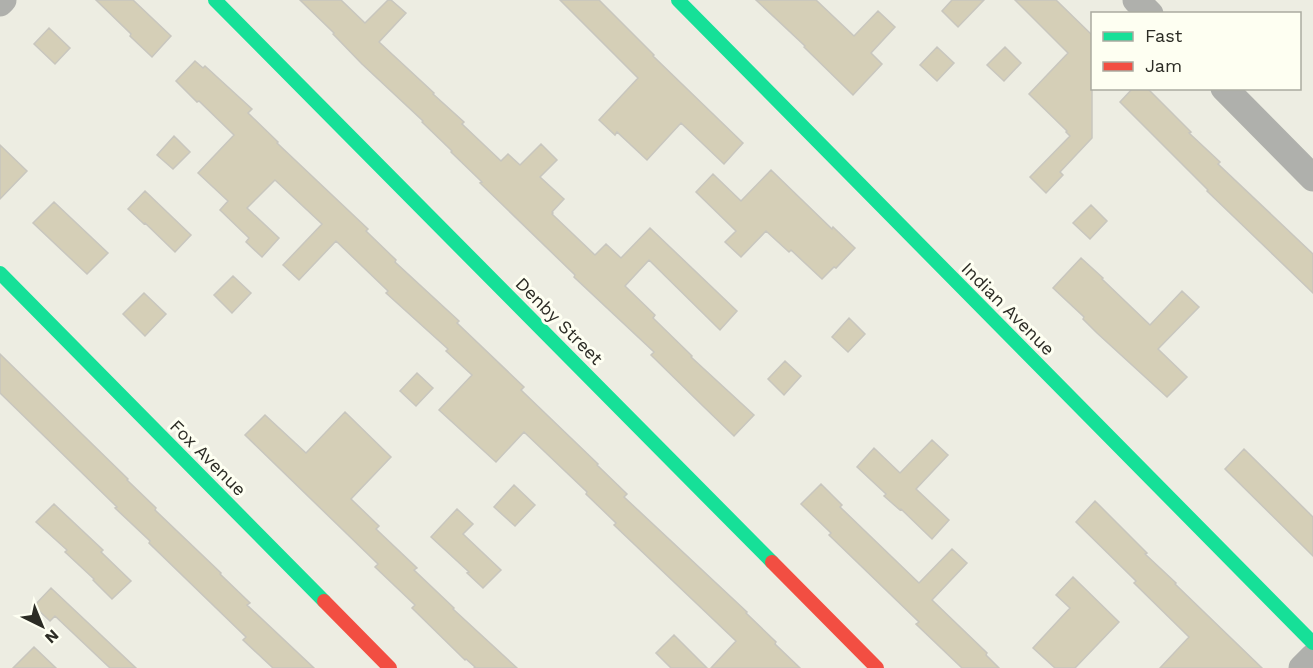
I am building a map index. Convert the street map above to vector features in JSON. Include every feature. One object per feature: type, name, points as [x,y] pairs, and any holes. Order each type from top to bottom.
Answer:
[{"type":"street","points":[[0,3],[3,0]]},
{"type":"street","name":"Denby Street","points":[[215,0],[877,668]]},
{"type":"street","name":"Indian Avenue","points":[[678,0],[1313,643]]},
{"type":"street","points":[[1136,0],[1147,12]]},
{"type":"street","points":[[1226,90],[1313,178]]},
{"type":"street","name":"Fox Avenue","points":[[0,273],[390,668]]},
{"type":"street","points":[[1302,668],[1313,657]]},
{"type":"building","points":[[96,0],[133,0],[171,36],[152,57]]},
{"type":"building","points":[[300,0],[341,0],[365,23],[388,0],[391,0],[406,13],[379,42],[464,122],[462,124],[501,161],[508,154],[520,165],[541,144],[557,160],[540,177],[564,199],[552,214],[595,255],[606,244],[621,258],[650,228],[737,311],[720,330],[649,260],[625,286],[655,315],[653,318],[691,357],[754,415],[734,436],[651,355],[654,352],[574,277],[575,275],[480,183],[482,182],[423,121],[362,64]]},
{"type":"building","points":[[560,0],[599,0],[743,143],[724,164],[681,123],[647,160],[617,132],[615,135],[599,120],[638,78]]},
{"type":"building","points":[[756,0],[816,0],[854,36],[878,11],[895,27],[871,53],[882,64],[853,95]]},
{"type":"building","points":[[952,0],[984,0],[958,27],[942,11]]},
{"type":"building","points":[[1015,0],[1056,0],[1091,34],[1092,138],[1060,172],[1063,175],[1046,193],[1030,177],[1070,136],[1029,94],[1068,53]]},
{"type":"building","points":[[49,28],[70,48],[55,64],[34,44]]},
{"type":"building","points":[[937,47],[954,63],[937,81],[920,65]]},
{"type":"building","points":[[1005,47],[1021,63],[1004,81],[987,65]]},
{"type":"building","points":[[195,61],[203,68],[205,66],[252,109],[248,113],[368,229],[366,231],[396,260],[395,262],[459,321],[457,323],[524,387],[521,390],[627,494],[624,497],[747,612],[800,668],[711,668],[736,641],[614,525],[616,523],[586,494],[587,492],[524,432],[496,462],[439,410],[472,375],[446,351],[448,349],[386,293],[388,291],[336,241],[299,280],[283,265],[322,224],[275,180],[247,208],[279,238],[262,257],[246,242],[249,238],[220,210],[228,201],[198,173],[234,135],[176,81]]},
{"type":"building","points":[[1131,90],[1149,90],[1220,162],[1218,164],[1313,254],[1313,293],[1207,191],[1120,102]]},
{"type":"building","points":[[174,136],[190,152],[173,169],[157,155]]},
{"type":"building","points":[[0,145],[27,171],[0,199]]},
{"type":"building","points":[[771,170],[855,248],[822,279],[791,250],[789,252],[766,231],[741,257],[725,242],[736,231],[696,192],[713,174],[741,201]]},
{"type":"building","points":[[145,191],[191,235],[175,252],[128,209]]},
{"type":"building","points":[[54,202],[108,253],[87,274],[33,223]]},
{"type":"building","points":[[1091,205],[1107,221],[1090,239],[1073,223]]},
{"type":"building","points":[[1081,258],[1150,325],[1182,291],[1199,307],[1158,349],[1187,377],[1167,397],[1097,333],[1083,319],[1084,317],[1053,288]]},
{"type":"building","points":[[233,276],[251,293],[232,313],[214,295]]},
{"type":"building","points":[[144,293],[166,314],[145,336],[123,314]]},
{"type":"building","points":[[849,318],[865,334],[848,352],[832,337]]},
{"type":"building","points":[[0,354],[221,573],[250,603],[247,605],[314,668],[273,668],[243,640],[246,637],[0,393]]},
{"type":"building","points":[[785,361],[801,376],[784,395],[768,379]]},
{"type":"building","points":[[417,373],[433,388],[416,406],[400,391]]},
{"type":"building","points":[[345,412],[391,457],[351,499],[379,526],[376,529],[417,568],[414,570],[517,668],[474,668],[412,608],[415,605],[375,567],[378,564],[245,435],[265,415],[306,453]]},
{"type":"building","points":[[932,440],[948,455],[916,489],[949,520],[932,539],[884,496],[886,494],[857,467],[874,448],[900,473]]},
{"type":"building","points":[[1244,449],[1313,517],[1313,556],[1225,469]]},
{"type":"building","points":[[821,484],[842,505],[840,507],[919,583],[952,549],[967,563],[932,600],[987,653],[986,655],[999,668],[962,668],[916,624],[919,622],[829,535],[831,533],[801,504]]},
{"type":"building","points":[[514,485],[535,505],[515,526],[494,507]]},
{"type":"building","points":[[1095,501],[1175,584],[1262,668],[1160,668],[1189,637],[1076,522]]},
{"type":"building","points":[[54,504],[103,550],[101,552],[131,581],[112,599],[65,552],[67,550],[36,522]]},
{"type":"building","points":[[457,509],[473,524],[463,534],[501,570],[483,588],[431,537]]},
{"type":"building","points":[[1073,577],[1119,622],[1075,668],[1055,668],[1033,648],[1070,608],[1056,595]]},
{"type":"building","points":[[51,588],[136,668],[110,668],[55,616],[50,621],[34,606]]},
{"type":"building","points":[[674,635],[707,668],[671,668],[656,653]]},
{"type":"building","points":[[34,647],[56,668],[13,668]]},
{"type":"traffic: fast","points":[[215,0],[772,562]]},
{"type":"traffic: fast","points":[[678,0],[1313,643]]},
{"type":"traffic: fast","points":[[0,273],[324,601]]},
{"type":"traffic: jam","points":[[772,562],[877,668]]},
{"type":"traffic: jam","points":[[324,601],[390,668]]}]
